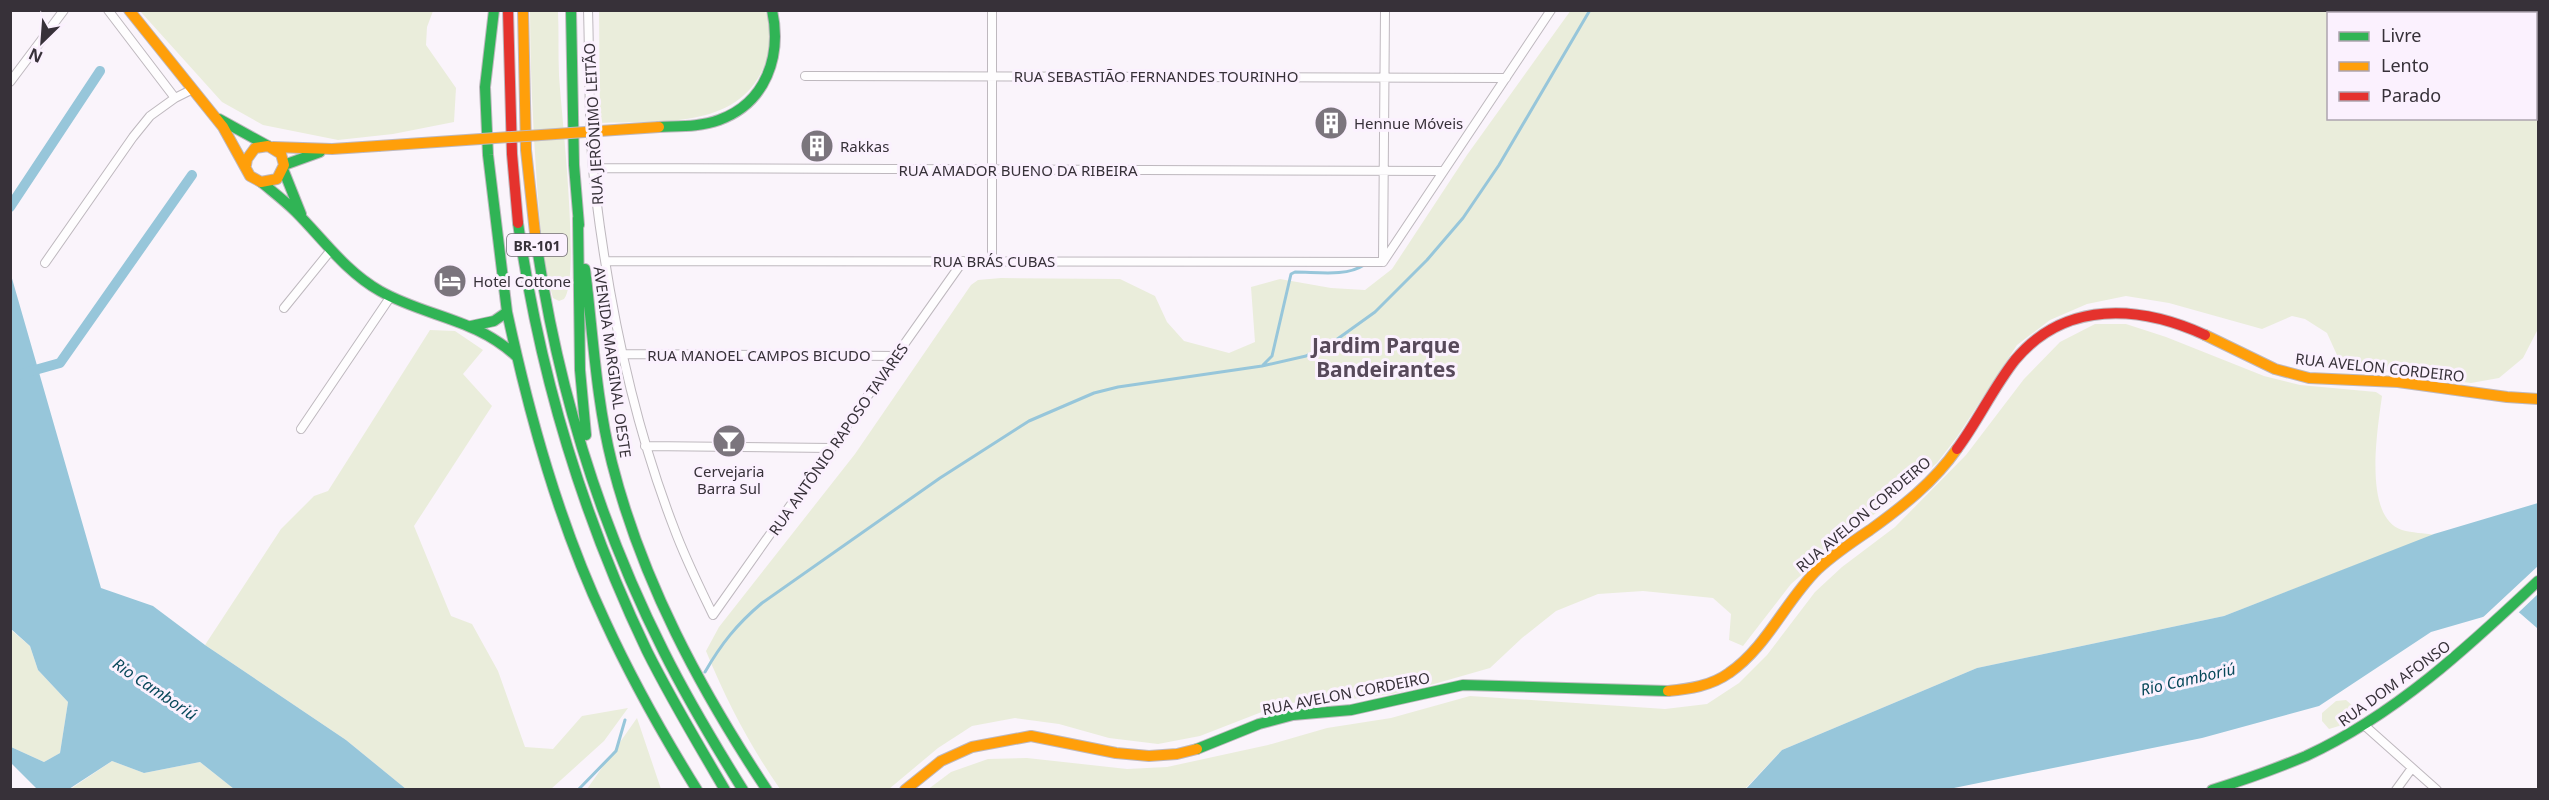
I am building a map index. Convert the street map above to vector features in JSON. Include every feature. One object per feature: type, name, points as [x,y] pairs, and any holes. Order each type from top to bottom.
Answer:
[{"type":"main road","points":[[129,10],[214,115],[246,165],[250,176],[261,182],[369,284],[391,297],[471,326],[499,340],[516,356]]},
{"type":"main road","points":[[494,10],[485,87],[488,155],[507,312],[529,412],[548,477],[575,553],[628,670],[658,727],[697,789]]},
{"type":"main road","name":"BR-101","points":[[508,10],[510,127],[519,228],[537,333],[565,443],[596,535],[633,623],[676,708],[725,789]]},
{"type":"main road","name":"BR-101","points":[[523,10],[525,123],[535,232],[554,343],[590,473],[613,538],[650,625],[692,707],[743,789]]},
{"type":"main road","name":"AVENIDA MARGINAL OESTE","points":[[571,10],[574,165],[578,218],[604,427],[622,498],[657,592],[685,650],[735,741],[767,789]]},
{"type":"main road","points":[[246,165],[247,159],[255,148],[270,146],[332,149],[659,127],[718,120],[749,102],[768,75],[777,45],[772,10]]},
{"type":"main road","points":[[214,115],[281,154],[283,167],[305,223]]},
{"type":"main road","points":[[283,167],[332,149]]},
{"type":"main road","points":[[261,182],[272,182],[281,174],[283,167]]},
{"type":"main road","points":[[578,218],[581,394],[590,473]]},
{"type":"main road","points":[[471,326],[494,321],[507,312]]},
{"type":"main road","name":"RUA AVELON CORDEIRO","points":[[905,789],[942,761],[972,747],[1031,736],[1116,753],[1149,756],[1177,754],[1205,747],[1259,724],[1293,715],[1351,710],[1463,685],[1665,691],[1692,688],[1717,681],[1734,670],[1747,656],[1819,568],[1892,514],[1947,463],[2018,358],[2041,335],[2072,319],[2114,313],[2135,313],[2168,320],[2193,328],[2273,368],[2299,377],[2385,380],[2511,398],[2538,399]]},
{"type":"main road","name":"RUA DOM AFONSO","points":[[2212,789],[2252,778],[2305,756],[2364,725],[2426,681],[2468,647],[2538,581]]},
{"type":"main road","points":[[2244,789],[2252,778]]},
{"type":"street","points":[[10,82],[64,10]]},
{"type":"street","points":[[108,10],[175,98]]},
{"type":"street","name":"RUA JERÔNIMO LEITÃO","points":[[588,10],[593,168],[621,354],[645,446],[674,529],[712,615]]},
{"type":"street","points":[[992,10],[993,261]]},
{"type":"street","points":[[1383,262],[1385,10]]},
{"type":"street","points":[[1383,262],[1551,10]]},
{"type":"street","name":"RUA SEBASTIÃO FERNANDES TOURINHO","points":[[805,76],[1506,78]]},
{"type":"street","points":[[45,263],[150,116],[175,98],[193,90]]},
{"type":"street","name":"RUA AMADOR BUENO DA RIBEIRA","points":[[593,168],[1443,171]]},
{"type":"street","points":[[284,308],[331,250]]},
{"type":"street","name":"RUA BRÁS CUBAS","points":[[606,261],[1383,262]]},
{"type":"street","name":"RUA ANTÔNIO RAPOSO TAVARES","points":[[712,615],[963,261]]},
{"type":"street","points":[[301,429],[391,297]]},
{"type":"street","name":"RUA MANOEL CAMPOS BICUDO","points":[[621,354],[897,356]]},
{"type":"street","points":[[645,446],[832,448]]},
{"type":"street","points":[[2364,725],[2437,789]]},
{"type":"street","points":[[2396,789],[2412,768]]},
{"type":"green space","points":[[1571,10],[2538,11],[2538,329],[2523,358],[2499,378],[2471,383],[2342,366],[2327,333],[2305,319],[2292,316],[2262,329],[2169,303],[2126,296],[2087,304],[2050,320],[2017,345],[1957,437],[1937,463],[1846,536],[1791,584],[1743,646],[1729,640],[1731,614],[1713,598],[1643,591],[1598,594],[1556,611],[1490,668],[1434,684],[1392,694],[1328,702],[1285,703],[1200,736],[1158,744],[1109,738],[1059,724],[1015,718],[972,726],[938,748],[889,789],[780,789],[739,722],[706,651],[719,627],[855,454],[971,285],[978,280],[1001,278],[1120,279],[1155,296],[1167,322],[1184,341],[1229,353],[1255,342],[1251,287],[1280,279],[1331,288],[1365,290],[1392,269],[1467,155]]},
{"type":"green space","points":[[140,11],[433,11],[427,27],[426,45],[456,88],[454,122],[393,134],[338,140],[263,125],[222,102]]},
{"type":"green space","points":[[530,11],[558,11],[559,75],[569,193],[571,261],[569,285],[564,299],[559,301],[553,298],[549,284],[540,227],[533,120]]},
{"type":"green space","points":[[599,11],[765,11],[771,30],[769,51],[753,86],[737,101],[717,111],[695,118],[671,121],[600,123]]},
{"type":"green space","points":[[2095,324],[2126,324],[2166,337],[2264,376],[2300,385],[2376,392],[2382,396],[2376,449],[2377,490],[2381,508],[2389,522],[2402,530],[2434,535],[2224,616],[1977,668],[1782,750],[1745,789],[927,790],[951,772],[988,759],[1027,758],[1127,769],[1167,767],[1268,745],[1327,728],[1391,718],[1470,696],[1665,709],[1707,704],[1739,683],[1767,655],[1815,592],[1842,567],[1895,527],[1966,455],[2024,379],[2060,342]]},
{"type":"green space","points":[[430,330],[455,331],[483,350],[463,374],[492,406],[414,526],[451,616],[472,624],[498,671],[525,747],[553,749],[582,716],[628,708],[604,741],[551,789],[406,789],[346,740],[205,645],[281,529],[314,496],[328,491]]},
{"type":"green space","points":[[10,629],[30,646],[38,670],[68,702],[60,753],[44,762],[11,747]]},
{"type":"green space","points":[[2346,700],[2353,706],[2354,713],[2339,726],[2329,729],[2322,721],[2322,713],[2336,701]]},
{"type":"green space","points":[[637,718],[661,789],[587,789]]},
{"type":"green space","points":[[112,761],[144,773],[200,762],[234,789],[69,790]]},
{"type":"water","name":"Rio Camboriú","points":[[11,275],[101,588],[153,606],[205,645],[346,740],[406,789],[234,789],[200,762],[144,773],[112,761],[69,789],[37,789],[11,763],[11,747],[44,762],[60,753],[68,702],[38,670],[30,646],[11,629]]},
{"type":"water","name":"Rio Camboriú","points":[[2538,503],[2538,639],[2537,628],[2514,608],[2431,632],[2319,706],[2202,738],[1949,789],[1745,790],[1782,750],[1977,668],[2224,616],[2434,534]]},
{"type":"pier","points":[[2538,566],[2538,594],[2517,614],[2514,611],[2479,621]]},
{"type":"waterway","points":[[705,672],[730,635],[762,603],[940,478],[1029,421],[1094,393],[1118,387],[1262,366],[1306,356],[1336,340],[1375,312],[1427,260],[1463,218],[1499,165],[1590,10]]},
{"type":"waterway","points":[[10,207],[100,71]]},
{"type":"waterway","points":[[10,377],[60,363],[192,175]]},
{"type":"waterway","points":[[1263,365],[1272,356],[1291,274],[1349,271],[1364,265]]},
{"type":"waterway","points":[[578,790],[616,751],[625,720]]},
{"type":"traffic: fast","points":[[494,10],[485,87],[488,155],[507,312]]},
{"type":"traffic: fast","points":[[571,10],[574,165],[579,225]]},
{"type":"traffic: fast","points":[[659,127],[689,126],[712,122],[735,112],[749,102],[767,76],[772,61],[775,44],[772,10]]},
{"type":"traffic: fast","points":[[219,119],[268,146]]},
{"type":"traffic: fast","points":[[284,165],[320,152]]},
{"type":"traffic: fast","points":[[283,169],[301,214]]},
{"type":"traffic: fast","points":[[261,182],[292,208],[346,265],[368,283],[397,300],[484,333],[516,356]]},
{"type":"traffic: fast","points":[[578,218],[580,370],[586,435]]},
{"type":"traffic: fast","points":[[518,223],[527,279],[551,388],[566,442],[602,548],[647,651],[725,790]]},
{"type":"traffic: fast","points":[[535,233],[554,341],[567,395],[599,500],[640,602],[664,652],[743,790]]},
{"type":"traffic: fast","points":[[585,269],[607,439],[612,463],[639,550],[696,673],[767,790]]},
{"type":"traffic: fast","points":[[471,326],[494,321],[507,312]]},
{"type":"traffic: fast","points":[[507,312],[547,470],[589,584],[626,665],[697,790]]},
{"type":"traffic: fast","points":[[2212,790],[2306,756],[2370,721],[2457,655],[2538,581]]},
{"type":"traffic: fast","points":[[1197,749],[1259,724],[1293,715],[1351,710],[1463,685],[1668,691]]},
{"type":"traffic: slow","points":[[129,10],[223,127],[250,176],[261,182],[277,179],[284,165],[281,154],[268,146],[255,148],[247,159],[246,165]]},
{"type":"traffic: slow","points":[[523,10],[526,150],[535,233]]},
{"type":"traffic: slow","points":[[378,146],[659,127]]},
{"type":"traffic: slow","points":[[273,147],[332,149],[378,146]]},
{"type":"traffic: slow","points":[[2205,335],[2275,369],[2309,378],[2398,382],[2538,399]]},
{"type":"traffic: slow","points":[[1668,691],[1707,684],[1729,673],[1754,650],[1818,569],[1906,503],[1938,472],[1957,449]]},
{"type":"traffic: slow","points":[[905,790],[941,761],[972,747],[1031,736],[1116,753],[1149,756],[1177,754],[1197,749]]},
{"type":"traffic: jam","points":[[508,10],[512,154],[518,223]]},
{"type":"traffic: jam","points":[[1957,449],[2015,360],[2035,340],[2056,327],[2080,318],[2104,314],[2129,314],[2180,325],[2205,335]]},
{"type":"place","name":"Hennue Móveis","points":[[1331,123]]},
{"type":"place","name":"Rakkas","points":[[817,146]]},
{"type":"place","name":"Hotel Cottone","points":[[450,281]]},
{"type":"place","name":"Cervejaria Barra Sul","points":[[729,441]]},
{"type":"district","name":"Jardim Parque Bandeirantes","points":[[1386,357]]}]
